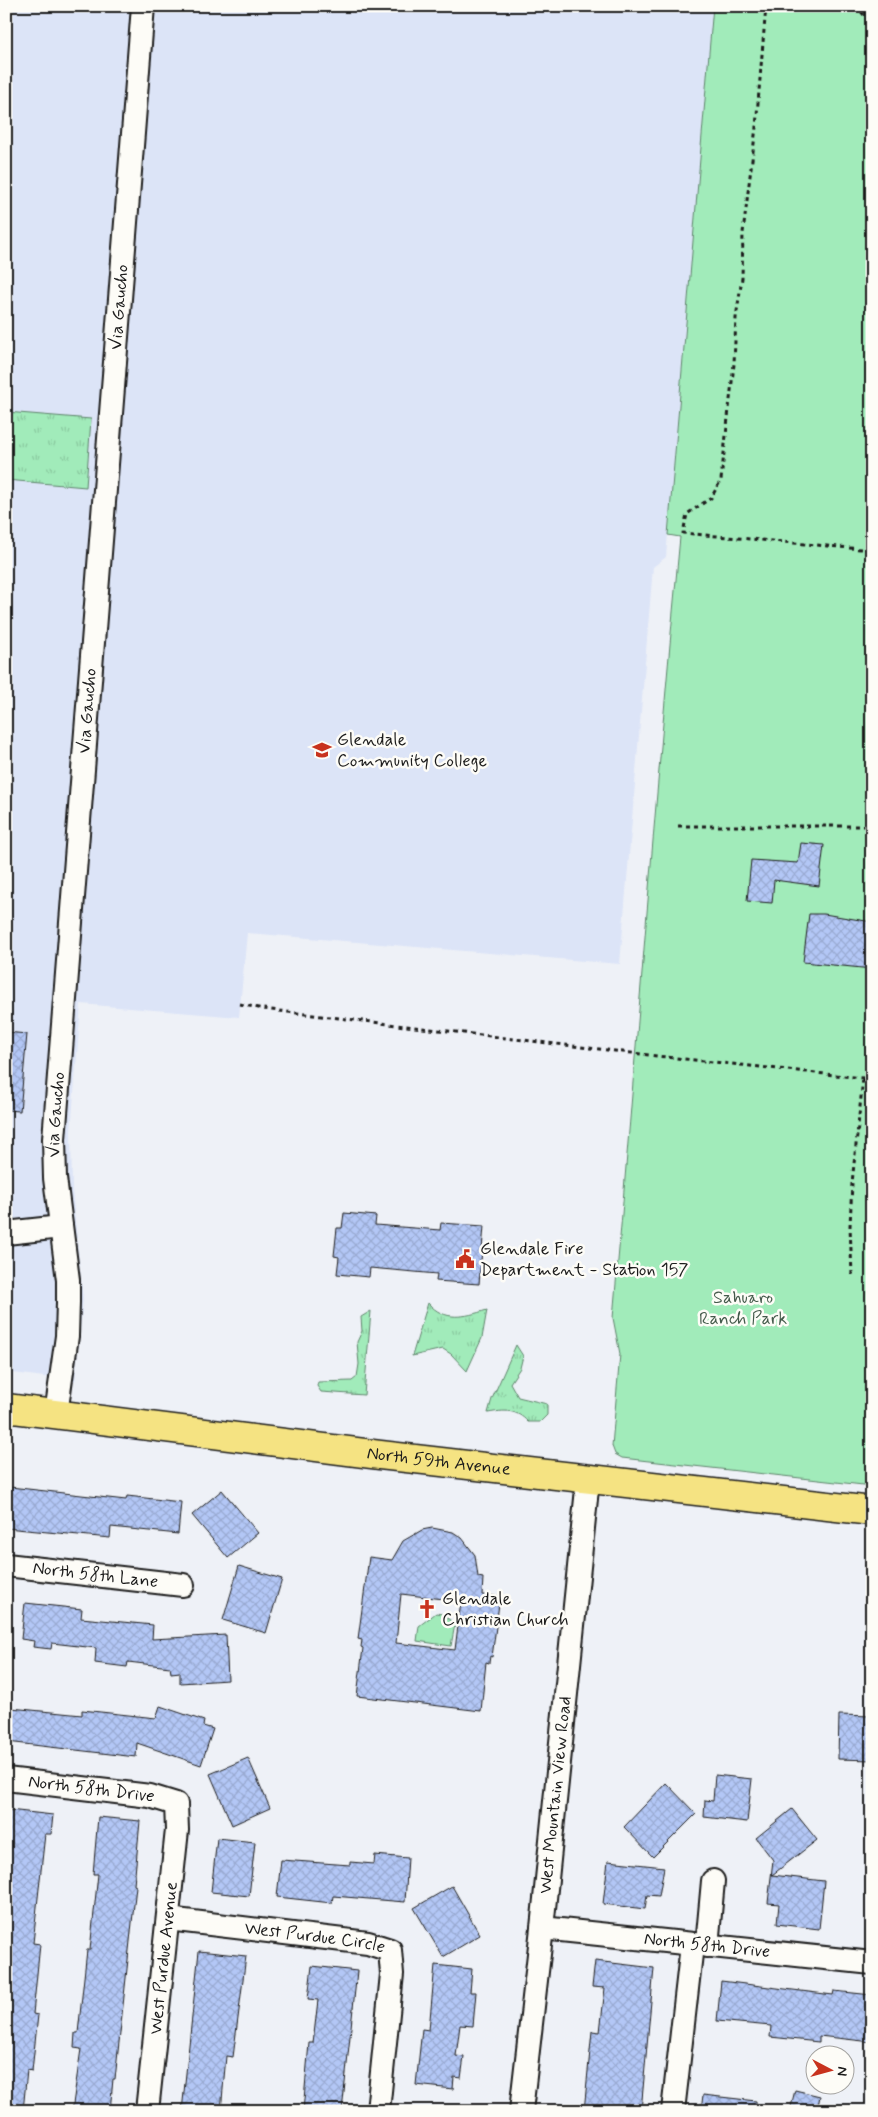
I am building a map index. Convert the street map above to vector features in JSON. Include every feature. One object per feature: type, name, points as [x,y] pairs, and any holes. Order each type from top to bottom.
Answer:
[{"type":"main road","name":"North 59th Avenue","points":[[6,1408],[380,1456],[872,1511]]},
{"type":"street","name":"Via Gaucho","points":[[56,1414],[67,1336],[68,1280],[55,1178],[54,1139],[143,6]]},
{"type":"street","points":[[6,1233],[60,1227]]},
{"type":"street","name":"West Mountain View Road","points":[[521,2111],[542,1928],[588,1479]]},
{"type":"street","name":"North 58th Lane","points":[[6,1566],[183,1585]]},
{"type":"street","name":"North 58th Drive","points":[[6,1779],[150,1796],[176,1804]]},
{"type":"street","name":"West Purdue Avenue","points":[[147,2111],[177,1830],[176,1804]]},
{"type":"street","points":[[673,2111],[699,1945],[713,1881]]},
{"type":"street","name":"West Purdue Circle","points":[[168,1919],[368,1944],[390,1950],[392,1974],[384,2110]]},
{"type":"street","name":"North 58th Drive","points":[[542,1928],[872,1963]]},
{"type":"path","points":[[766,6],[756,127],[743,233],[742,278],[736,318],[734,364],[721,480],[711,498],[688,514],[683,533],[872,550]]},
{"type":"path","points":[[856,6],[872,24]]},
{"type":"path","points":[[678,826],[872,826]]},
{"type":"path","points":[[240,1004],[263,1009],[640,1054],[872,1079]]},
{"type":"path","points":[[852,1275],[850,1226],[852,1183],[863,1078]]},
{"type":"shaded area","name":"Glendale Community College","points":[[6,6],[713,6],[666,557],[653,567],[620,964],[247,933],[239,1017],[81,1004],[71,1131],[72,1190],[83,1299],[75,1381],[6,1372]]},
{"type":"green space","name":"Sahuaro Ranch Park","points":[[713,6],[872,6],[872,1486],[622,1458],[615,1454],[612,1446],[620,1354],[613,1318],[680,537],[668,535]]},
{"type":"green space","points":[[6,412],[91,419],[86,487],[6,480]]},
{"type":"green space","points":[[428,1303],[441,1313],[455,1316],[470,1315],[487,1310],[482,1338],[467,1371],[451,1354],[443,1349],[412,1356]]},
{"type":"green space","points":[[371,1311],[364,1395],[321,1392],[317,1386],[318,1382],[352,1381],[357,1377],[359,1364],[357,1342],[362,1331],[361,1317]]},
{"type":"green space","points":[[516,1345],[523,1356],[520,1368],[510,1383],[518,1397],[547,1404],[547,1415],[540,1422],[528,1422],[519,1415],[510,1412],[488,1413],[492,1399]]},
{"type":"green space","points":[[436,1613],[442,1614],[455,1624],[451,1646],[417,1641],[419,1626]]},
{"type":"building","points":[[801,843],[824,845],[819,886],[774,880],[772,903],[747,901],[751,860],[798,863]]},
{"type":"building","points":[[809,914],[824,914],[872,922],[872,969],[803,962]]},
{"type":"building","points":[[6,1032],[27,1034],[20,1111],[6,1110]]},
{"type":"building","name":"Glendale Fire Department - Station 157","points":[[344,1213],[376,1216],[375,1225],[440,1230],[441,1223],[484,1226],[479,1284],[436,1281],[437,1274],[370,1268],[369,1277],[337,1274],[339,1257],[334,1256],[337,1228],[342,1228]]},
{"type":"building","points":[[10,1487],[126,1500],[127,1496],[181,1502],[178,1534],[111,1527],[110,1538],[6,1528],[6,1492],[10,1492]]},
{"type":"building","points":[[222,1490],[258,1533],[228,1558],[192,1515]]},
{"type":"building","points":[[432,1528],[453,1532],[462,1538],[475,1555],[478,1577],[483,1578],[482,1595],[500,1596],[492,1657],[490,1656],[489,1663],[486,1662],[481,1711],[357,1696],[363,1648],[361,1647],[362,1640],[358,1639],[369,1557],[392,1560],[403,1541],[422,1530]],"holes":[[[401,1594],[461,1601],[455,1650],[396,1643]]]},
{"type":"building","points":[[239,1566],[282,1579],[266,1633],[223,1620]]},
{"type":"building","points":[[25,1603],[82,1609],[81,1618],[153,1625],[152,1639],[226,1635],[228,1680],[180,1683],[180,1672],[171,1673],[170,1667],[128,1662],[127,1667],[95,1663],[96,1648],[52,1643],[51,1649],[33,1647],[34,1641],[21,1639]]},
{"type":"building","points":[[160,1706],[204,1721],[203,1726],[213,1729],[201,1765],[137,1743],[136,1757],[7,1742],[11,1708],[82,1715],[82,1710],[156,1718]]},
{"type":"building","points":[[839,1715],[872,1716],[872,1760],[838,1759]]},
{"type":"building","points":[[248,1758],[270,1808],[232,1825],[210,1774]]},
{"type":"building","points":[[715,1775],[752,1779],[747,1822],[704,1817],[705,1800],[713,1801]]},
{"type":"building","points":[[666,1783],[696,1814],[653,1857],[624,1827]]},
{"type":"building","points":[[792,1809],[817,1840],[772,1875],[824,1881],[819,1929],[777,1924],[779,1904],[768,1903],[773,1860],[756,1838]]},
{"type":"building","points":[[9,1810],[53,1815],[51,1834],[45,1834],[33,1943],[40,1944],[33,2014],[38,2015],[32,2071],[27,2070],[23,2111],[6,2111],[6,1834]]},
{"type":"building","points":[[98,1817],[140,1821],[134,1885],[136,1886],[110,2111],[72,2111],[81,2049],[74,2048],[75,2033],[78,2033],[87,1950],[90,1950],[98,1874],[93,1874]]},
{"type":"building","points":[[217,1838],[255,1842],[249,1896],[211,1892]]},
{"type":"building","points":[[375,1855],[408,1858],[405,1902],[333,1896],[332,1903],[277,1897],[281,1860],[350,1865],[350,1862],[374,1864]]},
{"type":"building","points":[[608,1861],[664,1867],[659,1896],[647,1895],[645,1909],[603,1904]]},
{"type":"building","points":[[452,1886],[480,1935],[443,1957],[414,1908]]},
{"type":"building","points":[[199,1951],[246,1956],[233,2057],[226,2056],[221,2111],[182,2111]]},
{"type":"building","points":[[595,1961],[654,1968],[641,2111],[584,2111],[592,2031],[600,2032],[605,1988],[592,1987]]},
{"type":"building","points":[[435,1965],[472,1969],[470,1992],[476,1992],[473,2026],[460,2025],[456,2056],[464,2057],[461,2078],[454,2077],[453,2089],[416,2085],[422,2029],[429,2030]]},
{"type":"building","points":[[312,1966],[357,1971],[342,2111],[303,2111],[309,2043],[313,2043],[318,2000],[308,1999]]},
{"type":"building","points":[[721,1981],[833,1995],[834,1991],[872,1995],[872,2042],[819,2036],[819,2042],[770,2037],[771,2026],[717,2021]]},
{"type":"building","points":[[795,2090],[820,2096],[817,2111],[790,2111]]},
{"type":"building","points":[[703,2095],[756,2101],[756,2111],[701,2111]]},
{"type":"place","name":"Glendale Community College","points":[[322,750]]},
{"type":"place","name":"Glendale Fire Department - Station 157","points":[[465,1259]]},
{"type":"place","name":"Glendale Christian Church","points":[[427,1609]]}]
